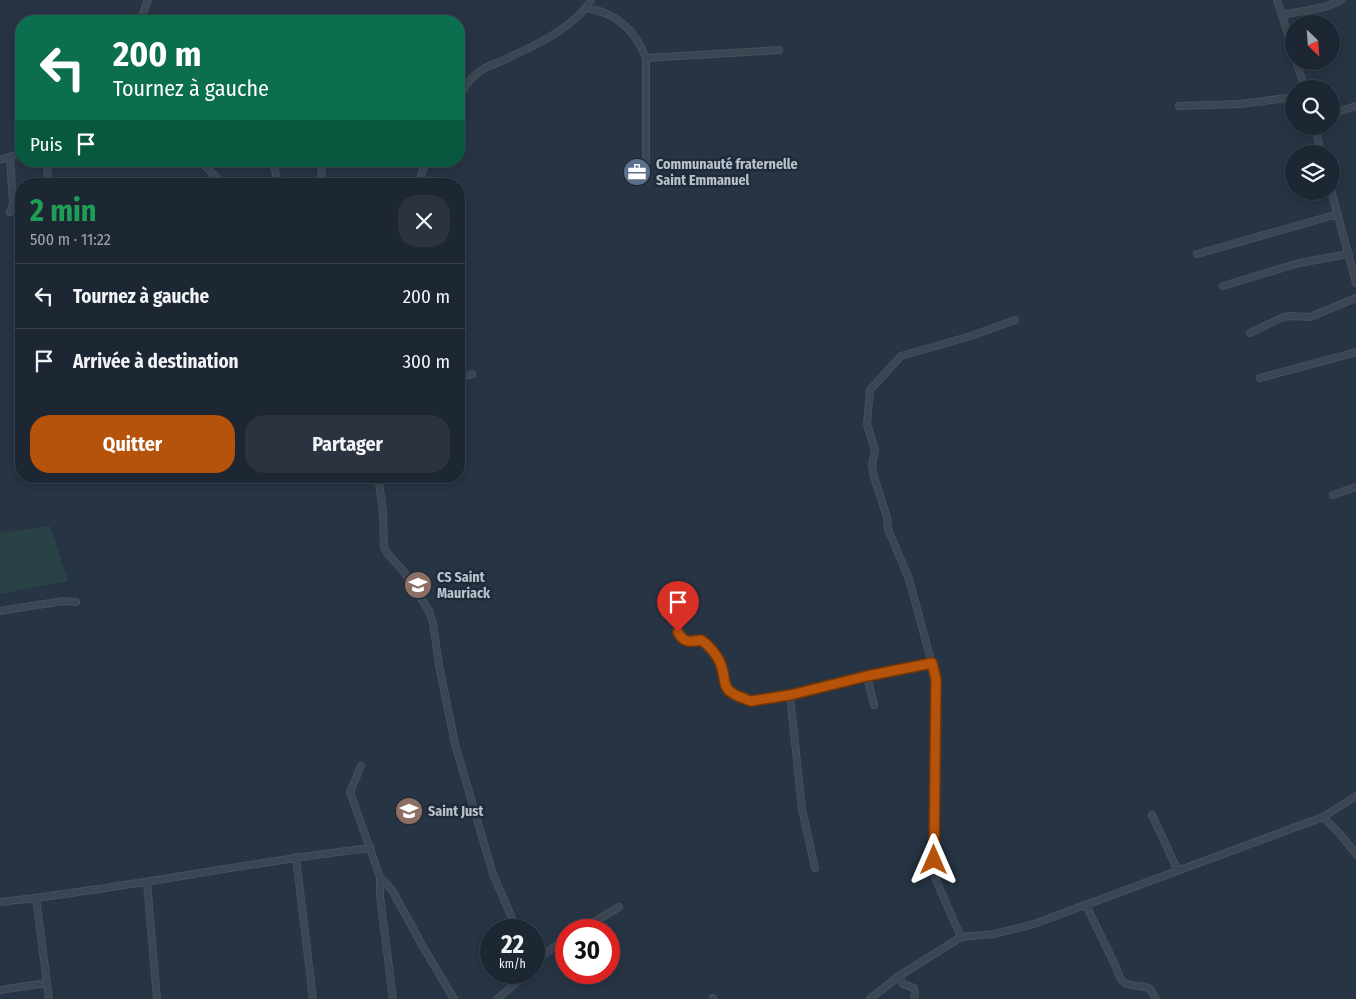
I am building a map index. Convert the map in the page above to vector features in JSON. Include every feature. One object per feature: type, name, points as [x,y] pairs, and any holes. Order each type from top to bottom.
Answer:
[{"type":"street","points":[[142,15],[148,0]]},
{"type":"street","points":[[465,85],[483,69],[546,40],[586,8],[591,0]]},
{"type":"street","points":[[1277,0],[1285,24]]},
{"type":"street","points":[[1282,15],[1326,6],[1341,0]]},
{"type":"street","points":[[586,8],[596,9],[613,16],[631,30],[640,43],[646,58],[646,169]]},
{"type":"street","points":[[646,58],[779,50]]},
{"type":"street","points":[[1179,106],[1240,104],[1285,98]]},
{"type":"street","points":[[1340,111],[1356,106]]},
{"type":"street","points":[[0,160],[15,155]]},
{"type":"street","points":[[10,157],[13,204],[10,212]]},
{"type":"street","points":[[206,167],[218,178]]},
{"type":"street","points":[[1334,200],[1356,283]]},
{"type":"street","points":[[1197,254],[1338,214]]},
{"type":"street","points":[[1223,286],[1298,264],[1349,254]]},
{"type":"street","points":[[1250,332],[1283,317],[1310,317],[1356,298]]},
{"type":"street","points":[[961,937],[936,880],[934,860],[936,679],[909,579],[888,529],[885,509],[874,477],[872,465],[875,450],[867,424],[870,390],[901,356],[971,336],[1015,320]]},
{"type":"street","points":[[1260,378],[1356,352]]},
{"type":"street","points":[[465,376],[472,374]]},
{"type":"street","points":[[379,483],[383,512],[384,547],[405,573],[429,611],[433,623],[439,665],[455,744],[493,874],[512,919]]},
{"type":"street","points":[[1333,495],[1356,487]]},
{"type":"street","points":[[0,611],[63,601],[76,602]]},
{"type":"street","points":[[672,604],[680,638],[690,642],[701,640],[708,645],[721,665],[726,686],[733,695],[751,701],[790,695],[867,676],[932,663]]},
{"type":"street","points":[[867,676],[874,706]]},
{"type":"street","points":[[790,695],[802,809],[815,868]]},
{"type":"street","points":[[361,766],[350,792],[380,877],[380,896],[393,999]]},
{"type":"street","points":[[870,999],[899,976],[961,937],[994,934],[1034,924],[1323,817],[1356,796]]},
{"type":"street","points":[[1152,815],[1178,871]]},
{"type":"street","points":[[1323,817],[1356,854]]},
{"type":"street","points":[[0,902],[147,882],[296,857],[371,848]]},
{"type":"street","points":[[296,857],[313,999]]},
{"type":"street","points":[[380,877],[392,890],[454,999]]},
{"type":"street","points":[[147,882],[156,999]]},
{"type":"street","points":[[36,898],[49,999]]},
{"type":"street","points":[[1086,905],[1116,967],[1118,977],[1123,983],[1131,986],[1149,988],[1156,999]]},
{"type":"street","points":[[600,919],[619,907]]},
{"type":"street","points":[[899,976],[903,984],[914,988],[914,999]]},
{"type":"street","points":[[0,990],[47,983]]},
{"type":"street","points":[[498,999],[515,984]]},
{"type":"green space","points":[[50,526],[68,581],[0,594],[0,533]]},
{"type":"place","name":"Communauté fraternelle Saint Emmanuel","points":[[637,172]]},
{"type":"place","name":"CS Saint Mauriack","points":[[418,585]]},
{"type":"place","name":"Saint Just","points":[[409,811]]},
{"type":"route","points":[[678,632],[680,638],[690,642],[701,640],[708,645],[721,665],[726,686],[730,692],[733,695],[751,701],[790,695],[867,676],[932,663],[936,679],[934,860]]}]
